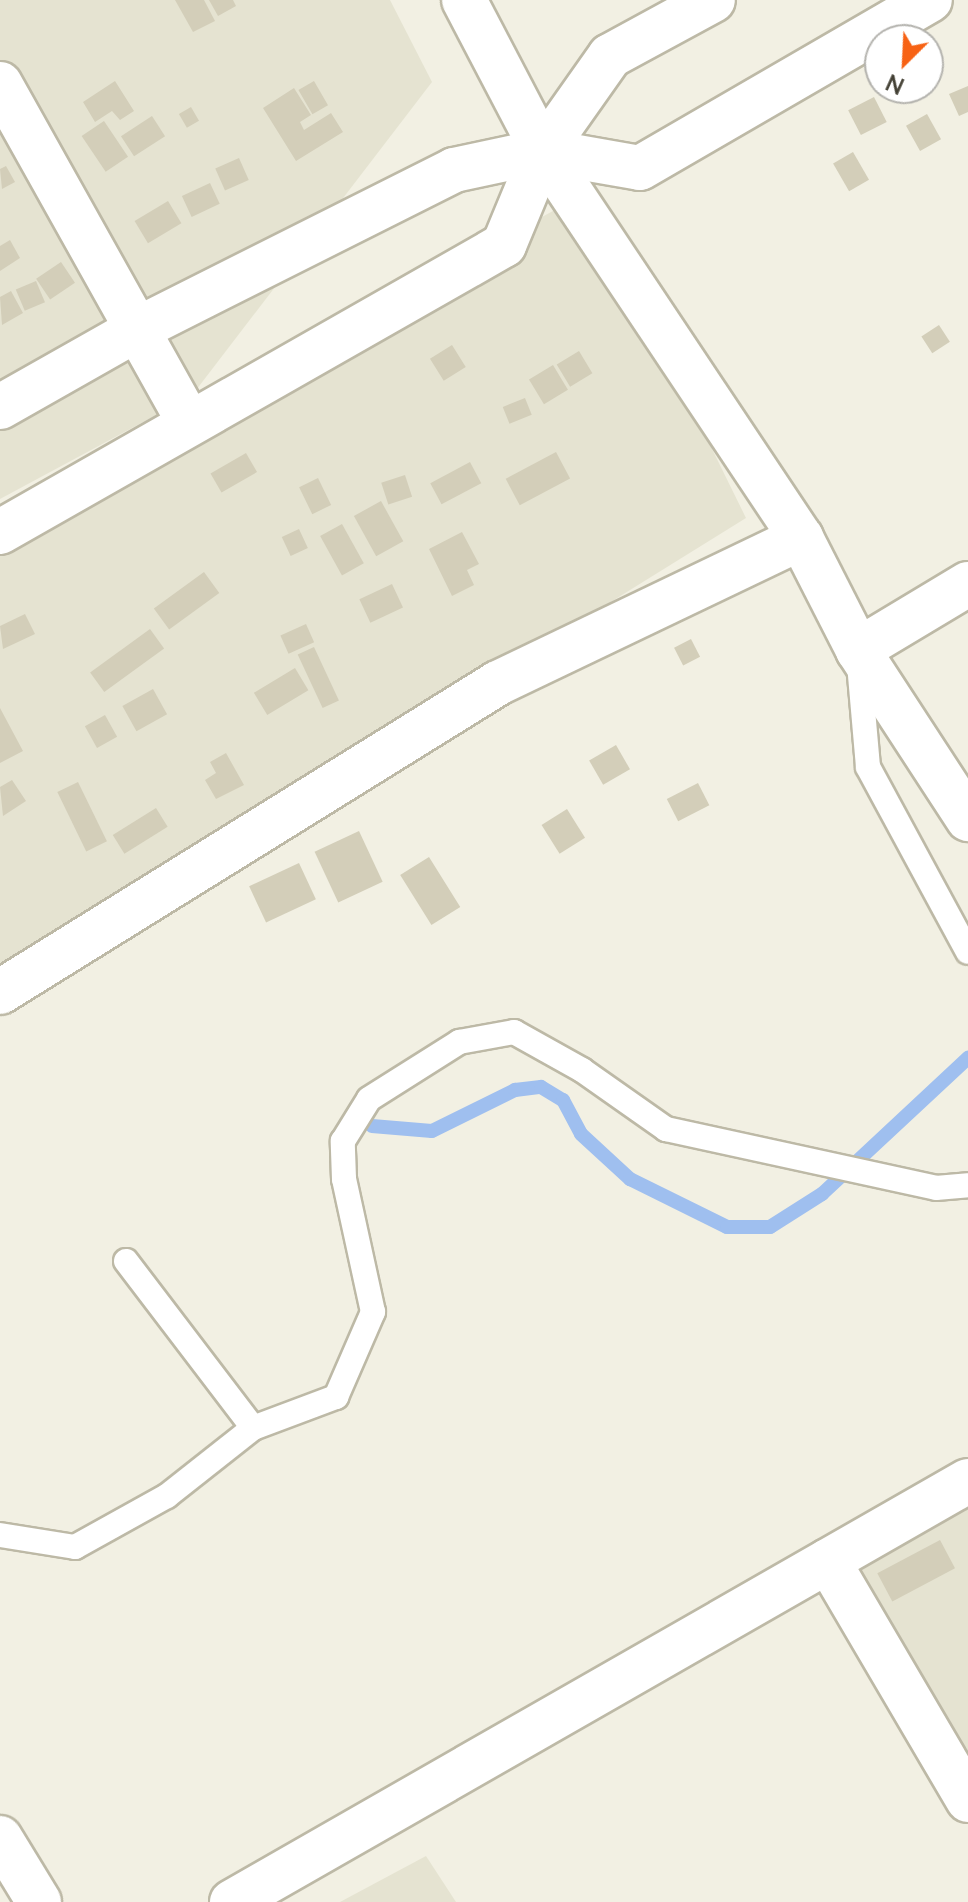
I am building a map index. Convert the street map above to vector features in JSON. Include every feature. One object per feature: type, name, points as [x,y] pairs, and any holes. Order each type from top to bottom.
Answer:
[{"type":"street","points":[[464,0],[543,151],[801,538],[858,650],[968,819]]},
{"type":"street","points":[[0,532],[504,245],[543,151],[610,56],[713,0]]},
{"type":"street","points":[[0,407],[136,330],[454,170],[543,151],[640,168],[930,0]]},
{"type":"street","points":[[0,84],[189,422]]},
{"type":"street","points":[[0,992],[498,683],[801,538]]},
{"type":"street","points":[[858,650],[968,584]]},
{"type":"street","points":[[232,1902],[968,1481]]},
{"type":"street","points":[[828,1561],[968,1800]]},
{"type":"street","points":[[0,1838],[39,1902]]},
{"type":"lane","points":[[858,650],[868,767],[968,952]]},
{"type":"lane","points":[[0,1535],[75,1547],[167,1496],[253,1428],[336,1397],[373,1312],[344,1179],[343,1141],[369,1099],[459,1042],[514,1032],[582,1070],[666,1129],[936,1188],[968,1185]]},
{"type":"lane","points":[[126,1261],[253,1428]]},
{"type":"shaded area","points":[[0,0],[390,0],[432,82],[190,398],[0,72]]},
{"type":"shaded area","points":[[0,82],[184,400],[0,499]]},
{"type":"shaded area","points":[[586,193],[746,518],[0,981],[0,512]]},
{"type":"shaded area","points":[[968,1495],[968,1752],[853,1571]]},
{"type":"shaded area","points":[[426,1856],[456,1902],[340,1902]]},
{"type":"building","points":[[175,0],[204,0],[215,21],[193,32]]},
{"type":"building","points":[[209,0],[233,0],[236,6],[218,16]]},
{"type":"building","points":[[115,81],[134,111],[120,120],[112,111],[95,122],[83,102]]},
{"type":"building","points":[[314,81],[328,105],[312,114],[298,90]]},
{"type":"building","points":[[968,86],[968,112],[959,116],[949,94]]},
{"type":"building","points":[[294,88],[311,115],[300,122],[304,130],[331,113],[343,132],[296,161],[263,108]]},
{"type":"building","points":[[864,102],[878,104],[887,122],[861,135],[848,110]]},
{"type":"building","points":[[191,107],[199,121],[187,128],[179,114]]},
{"type":"building","points":[[927,114],[941,139],[920,151],[906,126]]},
{"type":"building","points":[[152,116],[165,136],[134,156],[121,136]]},
{"type":"building","points":[[104,121],[128,157],[106,172],[82,136]]},
{"type":"building","points":[[853,152],[869,180],[849,191],[833,164]]},
{"type":"building","points":[[239,158],[249,180],[225,191],[215,169]]},
{"type":"building","points":[[6,166],[15,182],[2,189],[0,169]]},
{"type":"building","points":[[210,183],[220,204],[192,217],[182,196]]},
{"type":"building","points":[[168,201],[181,223],[148,243],[135,221]]},
{"type":"building","points":[[10,240],[20,258],[0,271],[0,246]]},
{"type":"building","points":[[61,262],[75,283],[50,300],[36,279]]},
{"type":"building","points":[[36,281],[45,302],[25,311],[16,290]]},
{"type":"building","points":[[11,291],[23,313],[2,325],[0,297]]},
{"type":"building","points":[[939,325],[950,342],[932,353],[921,336]]},
{"type":"building","points":[[452,345],[466,367],[444,381],[430,359]]},
{"type":"building","points":[[579,351],[592,373],[570,387],[557,364]]},
{"type":"building","points":[[553,365],[568,390],[544,404],[529,379]]},
{"type":"building","points":[[525,398],[532,415],[509,424],[503,407]]},
{"type":"building","points":[[556,452],[570,478],[520,505],[506,479]]},
{"type":"building","points":[[246,453],[257,472],[221,493],[210,474]]},
{"type":"building","points":[[470,462],[481,483],[442,504],[430,483]]},
{"type":"building","points":[[405,475],[412,497],[388,505],[381,483]]},
{"type":"building","points":[[318,478],[331,505],[312,514],[299,487]]},
{"type":"building","points":[[381,501],[403,541],[376,556],[354,516]]},
{"type":"building","points":[[342,524],[364,563],[342,575],[320,536]]},
{"type":"building","points":[[299,529],[308,548],[291,556],[282,537]]},
{"type":"building","points":[[462,532],[479,564],[467,570],[474,585],[452,596],[429,549]]},
{"type":"building","points":[[204,572],[219,593],[169,629],[154,608]]},
{"type":"building","points":[[392,584],[403,608],[370,623],[359,599]]},
{"type":"building","points":[[25,614],[35,634],[3,649],[0,626]]},
{"type":"building","points":[[306,624],[314,642],[289,654],[280,635]]},
{"type":"building","points":[[150,629],[164,648],[104,692],[90,672]]},
{"type":"building","points":[[691,639],[700,657],[683,665],[674,648]]},
{"type":"building","points":[[314,647],[339,700],[323,708],[298,655]]},
{"type":"building","points":[[295,668],[308,690],[267,715],[254,693]]},
{"type":"building","points":[[153,689],[167,714],[136,731],[122,706]]},
{"type":"building","points":[[0,708],[23,751],[0,763]]},
{"type":"building","points":[[105,715],[117,737],[97,748],[85,726]]},
{"type":"building","points":[[616,745],[630,769],[603,785],[589,760]]},
{"type":"building","points":[[226,753],[244,785],[216,799],[205,780],[216,773],[210,762]]},
{"type":"building","points":[[12,780],[26,801],[3,816],[0,787]]},
{"type":"building","points":[[78,782],[107,841],[86,851],[57,792]]},
{"type":"building","points":[[698,783],[709,805],[678,821],[667,799]]},
{"type":"building","points":[[156,808],[168,827],[124,854],[113,835]]},
{"type":"building","points":[[567,809],[585,838],[560,854],[542,825]]},
{"type":"building","points":[[359,831],[383,882],[338,902],[315,852]]},
{"type":"building","points":[[429,857],[460,907],[431,925],[400,875]]},
{"type":"building","points":[[299,863],[316,899],[266,922],[249,886]]},
{"type":"building","points":[[940,1540],[955,1568],[892,1602],[877,1573]]},
{"type":"waterway","points":[[372,1126],[432,1131],[515,1090],[541,1087],[563,1100],[581,1134],[630,1179],[727,1227],[770,1227],[822,1194],[968,1058]]}]
